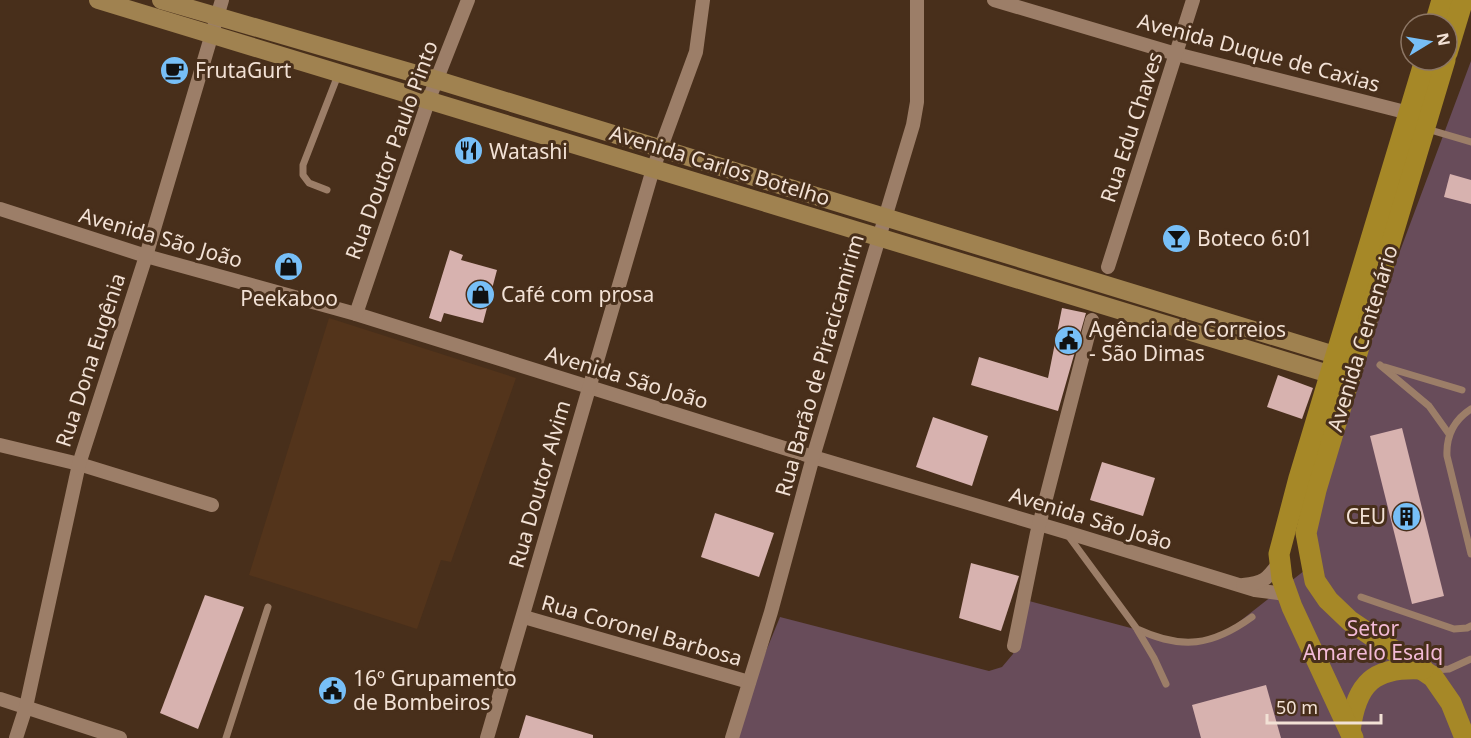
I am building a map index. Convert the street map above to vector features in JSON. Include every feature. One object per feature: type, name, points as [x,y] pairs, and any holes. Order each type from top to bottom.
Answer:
[{"type":"highway","name":"Avenida Centenário","points":[[1279,563],[1285,529],[1332,364],[1421,72]]},
{"type":"highway","name":"Avenida Centenário","points":[[1441,72],[1316,490],[1306,533],[1315,581],[1322,593],[1339,612],[1423,669],[1441,687],[1451,703],[1465,738]]},
{"type":"highway","points":[[1279,563],[1286,594],[1352,735]]},
{"type":"highway","points":[[1352,735],[1355,704],[1360,693],[1373,680],[1392,669],[1423,669]]},
{"type":"main road","name":"Avenida Carlos Botelho","points":[[98,0],[216,17],[338,72],[879,237],[1332,364],[1355,361]]},
{"type":"main road","name":"Avenida Carlos Botelho","points":[[161,0],[437,80],[884,217],[1332,364]]},
{"type":"street","name":"Rua Doutor Alvim","points":[[487,738],[653,168],[696,52],[703,0]]},
{"type":"street","name":"Rua Barão de Piracicamirim","points":[[732,738],[771,612],[813,457],[913,125],[917,102],[917,0]]},
{"type":"street","name":"Avenida Duque de Caxias","points":[[994,0],[1176,54],[1409,113]]},
{"type":"street","name":"Rua Edu Chaves","points":[[1108,267],[1193,0]]},
{"type":"street","name":"Rua Doutor Paulo Pinto","points":[[356,314],[429,99],[467,1]]},
{"type":"street","name":"Rua Dona Eugênia","points":[[16,738],[26,707],[79,464],[146,256],[216,17]]},
{"type":"street","name":"Avenida São João","points":[[0,209],[146,256],[356,314],[813,457],[1254,590],[1286,594]]},
{"type":"street","points":[[1014,646],[1039,525],[1092,320]]},
{"type":"street","points":[[0,445],[79,464],[212,505]]},
{"type":"street","points":[[1241,585],[1259,583],[1268,577],[1279,563]]},
{"type":"street","name":"Rua Coronel Barbosa","points":[[524,617],[749,682]]},
{"type":"street","points":[[0,699],[120,738]]},
{"type":"lane","points":[[327,190],[309,183],[303,175],[303,165],[338,72]]},
{"type":"lane","points":[[1425,128],[1471,142]]},
{"type":"lane","points":[[1449,434],[1429,406],[1380,365],[1462,390]]},
{"type":"lane","points":[[1471,409],[1454,424],[1446,445],[1471,554]]},
{"type":"lane","points":[[1066,532],[1137,629],[1166,684]]},
{"type":"lane","points":[[1361,597],[1454,629],[1471,626]]},
{"type":"lane","points":[[226,738],[268,607]]},
{"type":"lane","points":[[1137,629],[1154,638],[1174,643],[1191,643],[1234,630],[1252,617]]},
{"type":"lane","points":[[1423,669],[1449,669],[1471,659]]},
{"type":"shaded area","points":[[329,318],[516,378],[451,562],[441,560],[417,629],[249,575]]},
{"type":"green space","name":"Setor Amarelo Esalq","points":[[1471,61],[1471,738],[738,738],[757,673],[780,617],[989,671],[1002,667],[1013,654],[1029,601],[1176,640],[1209,638],[1230,629],[1309,567],[1307,553],[1366,342]]},
{"type":"building","points":[[1450,174],[1471,180],[1471,204],[1444,197]]},
{"type":"building","points":[[450,250],[463,255],[461,260],[497,270],[483,323],[444,313],[441,322],[429,318]]},
{"type":"building","points":[[1062,308],[1086,313],[1058,411],[971,385],[979,357],[1048,378]]},
{"type":"building","points":[[1278,375],[1313,388],[1302,419],[1267,407]]},
{"type":"building","points":[[933,417],[988,436],[972,486],[916,467]]},
{"type":"building","name":"CEU","points":[[1402,428],[1444,596],[1412,604],[1370,436]]},
{"type":"building","points":[[1102,462],[1155,478],[1143,516],[1090,500]]},
{"type":"building","points":[[715,513],[774,533],[759,577],[701,557]]},
{"type":"building","points":[[971,563],[1019,576],[1001,631],[959,618]]},
{"type":"building","points":[[205,595],[244,607],[198,729],[160,713]]},
{"type":"building","points":[[1266,685],[1281,738],[1201,738],[1192,705]]},
{"type":"building","points":[[526,715],[593,735],[593,738],[519,738]]},
{"type":"place","name":"FrutaGurt","points":[[174,70]]},
{"type":"place","name":"Watashi","points":[[468,151]]},
{"type":"place","name":"Boteco 6:01","points":[[1176,238]]},
{"type":"place","name":"Peekaboo","points":[[289,267]]},
{"type":"place","name":"Café com prosa","points":[[480,294]]},
{"type":"place","name":"Agência de Correios - São Dimas","points":[[1068,341]]},
{"type":"place","name":"CEU","points":[[1407,516]]},
{"type":"place","name":"16º Grupamento de Bombeiros","points":[[332,690]]}]
